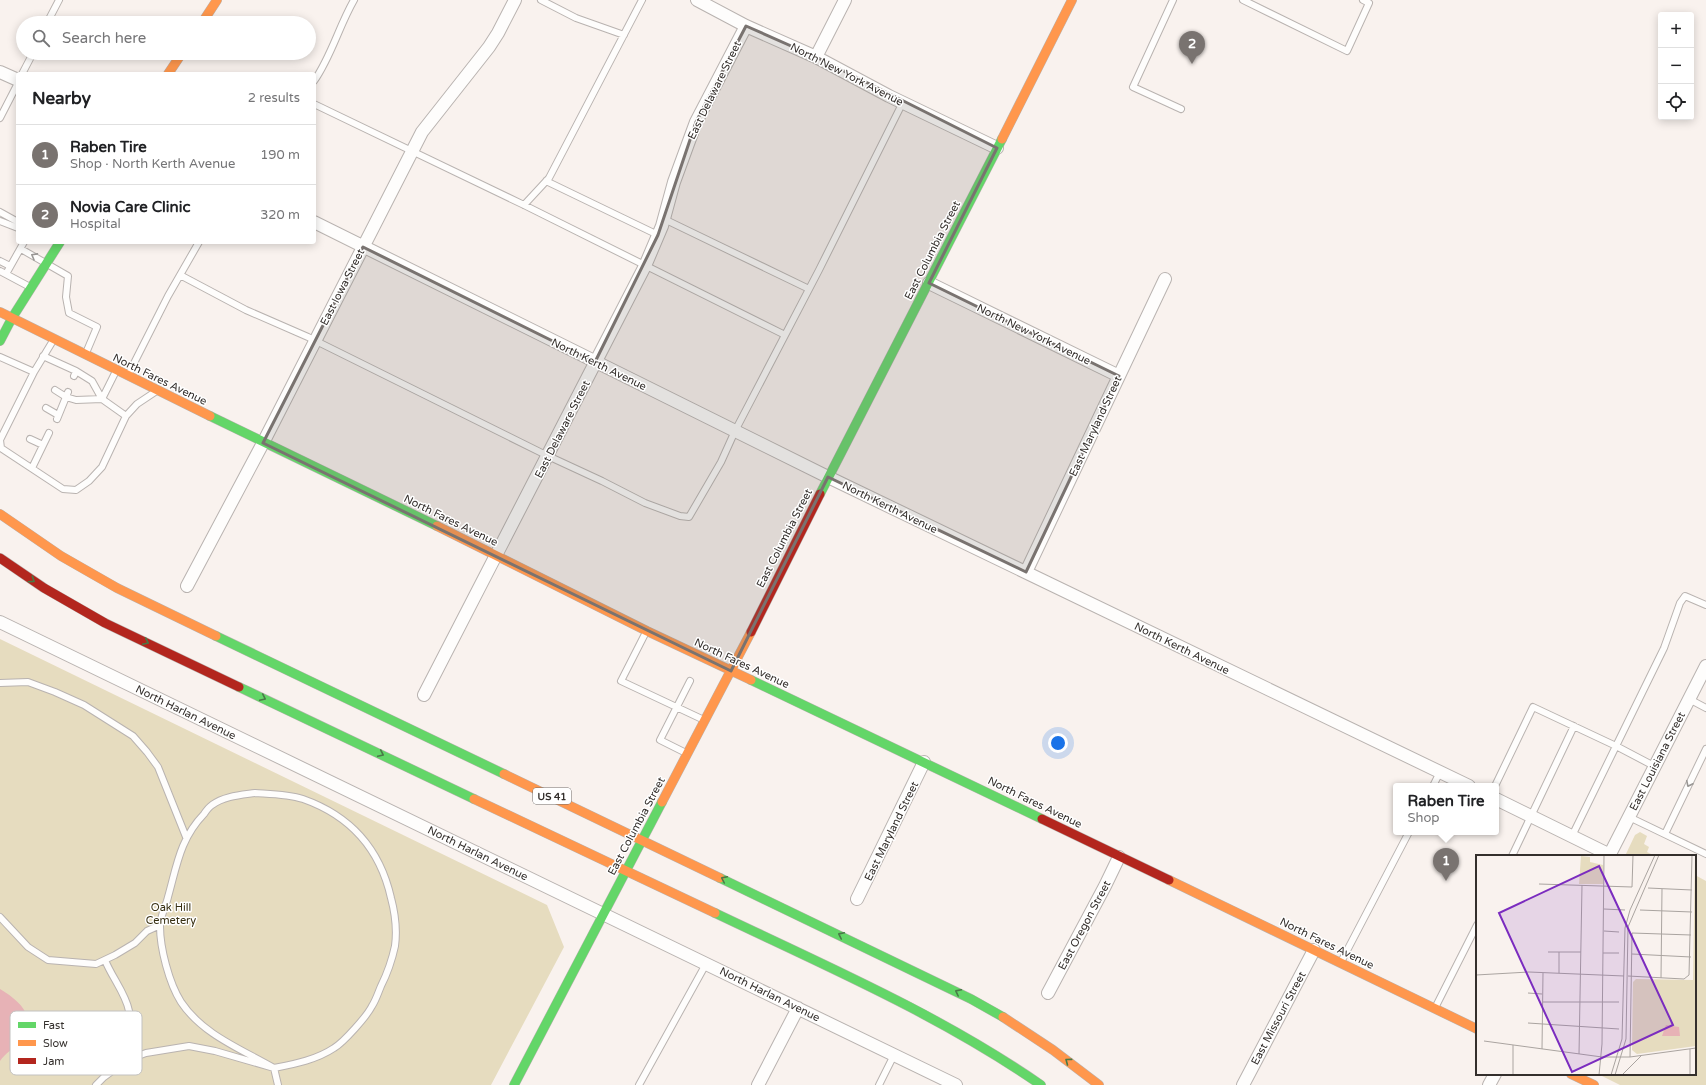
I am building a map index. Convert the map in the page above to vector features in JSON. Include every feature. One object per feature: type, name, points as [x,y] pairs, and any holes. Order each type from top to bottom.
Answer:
[{"type":"main road","points":[[207,16],[217,0]]},
{"type":"main road","name":"East Columbia Street","points":[[514,1085],[731,671],[828,477],[1072,0]]},
{"type":"main road","points":[[169,72],[177,60]]},
{"type":"main road","points":[[0,341],[12,318],[59,244]]},
{"type":"main road","name":"North Fares Avenue","points":[[0,312],[263,443],[497,555],[647,631],[924,762],[1476,1029]]},
{"type":"main road","name":"US 41","points":[[0,514],[61,556],[117,588],[971,999],[1004,1017],[1060,1055],[1099,1085]]},
{"type":"main road","points":[[0,558],[51,592],[105,622],[946,1025],[986,1048],[1041,1085]]},
{"type":"main road","points":[[1573,1075],[1594,1085]]},
{"type":"street","name":"East Iowa Street","points":[[187,586],[263,443],[422,132],[489,47],[515,0]]},
{"type":"street","name":"North New York Avenue","points":[[697,0],[746,26],[816,57],[997,148]]},
{"type":"street","points":[[816,57],[845,0]]},
{"type":"street","name":"East Delaware Street","points":[[424,695],[645,266],[664,219],[687,143],[696,122],[746,26]]},
{"type":"street","points":[[0,72],[16,80]]},
{"type":"street","name":"North Kerth Avenue","points":[[316,223],[828,477],[1463,783]]},
{"type":"street","name":"East Maryland Street","points":[[1026,572],[1165,279]]},
{"type":"street","name":"North New York Avenue","points":[[928,283],[1119,376]]},
{"type":"street","name":"North Harlan Avenue","points":[[0,622],[956,1085]]},
{"type":"street","name":"East Louisiana Street","points":[[1610,855],[1706,666]]},
{"type":"street","name":"East Maryland Street","points":[[857,899],[924,762]]},
{"type":"street","points":[[1499,800],[1607,855]]},
{"type":"street","name":"East Oregon Street","points":[[1048,993],[1106,886],[1119,857]]},
{"type":"street","name":"East Missouri Street","points":[[1242,1085],[1314,950]]},
{"type":"street","points":[[758,1085],[798,1008]]},
{"type":"street","points":[[1489,1085],[1494,1075]]},
{"type":"lane","points":[[51,16],[59,0]]},
{"type":"lane","points":[[316,78],[321,71],[345,15],[354,0]]},
{"type":"lane","points":[[541,0],[576,18],[624,35]]},
{"type":"lane","points":[[524,205],[546,181],[558,163],[642,0]]},
{"type":"lane","points":[[1173,0],[1133,87],[1181,109]]},
{"type":"lane","points":[[1244,0],[1347,51],[1369,3],[1363,0]]},
{"type":"lane","points":[[23,72],[29,60]]},
{"type":"lane","points":[[0,118],[16,85]]},
{"type":"lane","points":[[180,275],[246,310],[273,320],[645,503],[680,516],[690,517],[721,462],[735,431],[809,289],[903,102]]},
{"type":"lane","points":[[316,105],[524,205],[785,335]]},
{"type":"lane","points":[[546,181],[658,235]]},
{"type":"lane","points":[[0,212],[16,221]]},
{"type":"lane","points":[[664,219],[809,289]]},
{"type":"lane","points":[[0,221],[16,227]]},
{"type":"lane","points":[[6,274],[23,244]]},
{"type":"lane","points":[[128,376],[180,275],[198,244]]},
{"type":"lane","points":[[21,248],[68,276],[66,297],[69,313],[97,327],[85,355]]},
{"type":"lane","points":[[0,261],[10,266]]},
{"type":"lane","points":[[0,271],[31,288]]},
{"type":"lane","points":[[54,339],[34,372],[33,379],[9,428],[0,440],[1,448],[63,489],[76,490],[89,481],[102,467],[126,416],[137,404],[157,391]]},
{"type":"lane","points":[[43,356],[92,382],[102,399],[126,416]]},
{"type":"lane","points":[[0,357],[34,372]]},
{"type":"lane","points":[[102,399],[116,371]]},
{"type":"lane","points":[[55,390],[67,394],[76,400],[102,399]]},
{"type":"lane","points":[[46,408],[58,417],[67,394]]},
{"type":"lane","points":[[32,468],[49,433]]},
{"type":"lane","points":[[30,439],[43,445]]},
{"type":"lane","points":[[1572,836],[1664,648],[1680,602],[1685,596],[1706,605]]},
{"type":"lane","points":[[647,631],[621,681],[705,720]]},
{"type":"lane","points":[[687,754],[660,740],[690,681]]},
{"type":"lane","points":[[0,683],[28,682],[55,692],[84,705],[133,736],[158,767],[186,837]]},
{"type":"lane","points":[[1689,699],[1706,708]]},
{"type":"lane","points":[[1496,783],[1533,707],[1616,746],[1654,766]]},
{"type":"lane","points":[[1512,855],[1574,726]]},
{"type":"lane","points":[[1665,834],[1706,749]]},
{"type":"lane","points":[[1434,783],[1440,772]]},
{"type":"lane","points":[[142,1054],[189,1046],[215,1051],[274,1068],[300,1063],[334,1048],[372,1007],[386,974],[395,946],[394,912],[387,879],[371,848],[354,828],[336,814],[303,799],[280,794],[255,793],[230,796],[212,805],[194,825],[186,837],[160,925],[163,949],[172,985],[181,1001],[195,1020],[217,1036],[274,1068],[278,1085]]},
{"type":"lane","points":[[1629,817],[1706,854]]},
{"type":"lane","points":[[1340,963],[1406,835]]},
{"type":"lane","points":[[0,918],[28,947],[48,960],[96,964],[135,943],[148,932],[160,925]]},
{"type":"lane","points":[[1435,1009],[1476,927]]},
{"type":"lane","points":[[105,960],[130,1011]]},
{"type":"lane","points":[[639,1085],[706,964]]},
{"type":"lane","points":[[879,1085],[894,1055]]},
{"type":"lane","points":[[96,1085],[107,1075]]},
{"type":"highlighted area","points":[[746,26],[816,57],[997,148],[929,283],[1119,376],[1026,572],[828,477],[731,671],[263,443],[363,247],[595,362],[658,235],[696,122]]},
{"type":"green space","name":"Oak Hill Cemetery","points":[[0,639],[547,905],[564,947],[491,1085],[0,1085]]},
{"type":"green space","points":[[1640,832],[1647,836],[1644,844],[1649,847],[1647,852],[1653,855],[1625,855],[1635,835]]},
{"type":"green space","points":[[1696,876],[1706,881],[1706,1085],[1620,1085],[1600,1075],[1696,1075]]},
{"type":"shaded area","points":[[0,989],[14,999],[25,1011],[10,1011],[10,1051],[0,1061]]},
{"type":"traffic: fast","points":[[820,494],[1002,139]]},
{"type":"traffic: fast","points":[[0,341],[12,318],[59,244]]},
{"type":"traffic: fast","points":[[210,416],[437,526]]},
{"type":"traffic: fast","points":[[216,636],[504,774]]},
{"type":"traffic: fast","points":[[751,680],[1042,819]]},
{"type":"traffic: fast","points":[[239,687],[474,799]]},
{"type":"traffic: fast","points":[[514,1085],[662,802]]},
{"type":"traffic: fast","points":[[720,878],[971,999],[1003,1017]]},
{"type":"traffic: fast","points":[[715,913],[840,972],[923,1014],[1003,1060],[1041,1085]]},
{"type":"traffic: slow","points":[[207,16],[217,0]]},
{"type":"traffic: slow","points":[[1002,139],[1072,0]]},
{"type":"traffic: slow","points":[[169,72],[177,60]]},
{"type":"traffic: slow","points":[[0,312],[210,416]]},
{"type":"traffic: slow","points":[[0,514],[61,556],[117,588],[216,636]]},
{"type":"traffic: slow","points":[[437,526],[647,631],[751,680]]},
{"type":"traffic: slow","points":[[662,802],[751,632]]},
{"type":"traffic: slow","points":[[504,774],[720,878]]},
{"type":"traffic: slow","points":[[474,799],[715,913]]},
{"type":"traffic: slow","points":[[1169,880],[1476,1029]]},
{"type":"traffic: slow","points":[[1003,1017],[1053,1050],[1099,1085]]},
{"type":"traffic: slow","points":[[1573,1075],[1594,1085]]},
{"type":"traffic: jam","points":[[751,632],[820,494]]},
{"type":"traffic: jam","points":[[0,558],[44,588],[105,623],[239,687]]},
{"type":"traffic: jam","points":[[1042,819],[1169,880]]},
{"type":"place","name":"Novia Care Clinic","points":[[1192,64]]},
{"type":"place","name":"Raben Tire","points":[[1446,881]]}]
